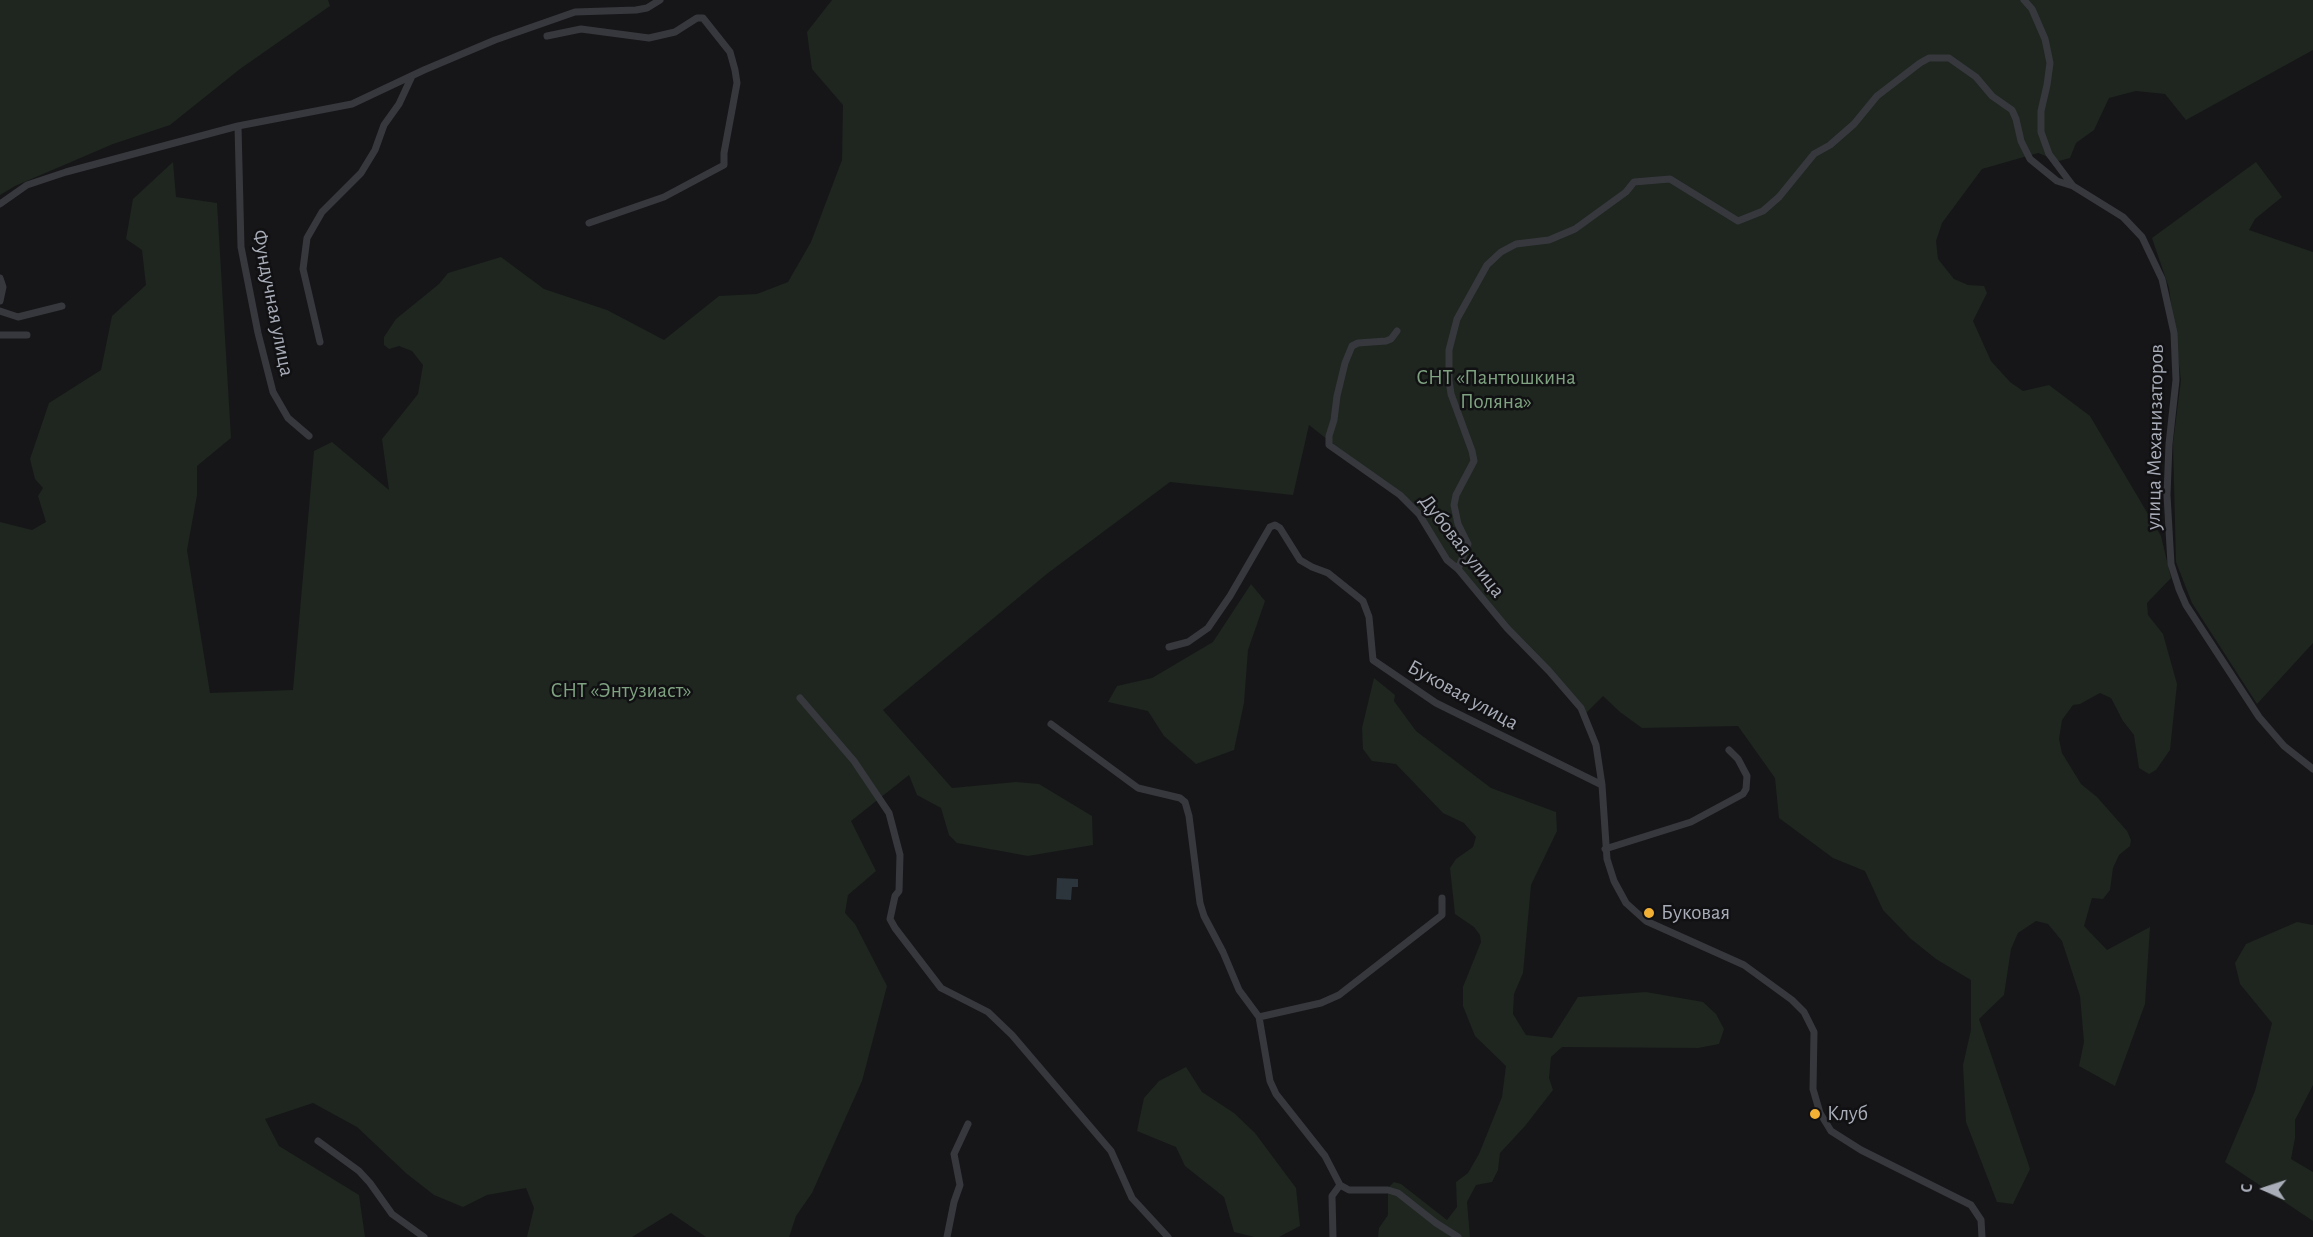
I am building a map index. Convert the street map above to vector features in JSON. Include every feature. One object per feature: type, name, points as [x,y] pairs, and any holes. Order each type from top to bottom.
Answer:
[{"type":"street","points":[[0,204],[27,186],[66,172],[238,126],[352,104],[495,40],[575,12],[636,10],[647,8],[660,0]]},
{"type":"street","points":[[2024,0],[2032,9],[2045,39],[2050,63],[2048,85],[2041,111],[2041,132],[2049,154],[2073,186]]},
{"type":"street","points":[[547,36],[581,29],[650,38],[675,32],[697,18],[703,18],[730,52],[735,70],[737,83],[724,165],[664,197],[589,222]]},
{"type":"street","name":"улица Механизаторов","points":[[1657,179],[1670,179],[1682,185],[1738,221],[1763,211],[1779,197],[1814,154],[1830,145],[1854,124],[1877,96],[1920,63],[1929,58],[1949,58],[1976,77],[1992,96],[2012,110],[2021,141],[2030,159],[2057,181],[2073,186],[2123,217],[2142,237],[2162,279],[2174,333],[2176,380],[2169,444],[2167,495],[2171,564],[2179,589],[2186,605],[2259,717],[2284,746],[2313,769]]},
{"type":"street","name":"Фундучная улица","points":[[320,342],[303,269],[307,238],[322,212],[361,173],[375,150],[384,125],[399,104],[412,76]]},
{"type":"street","name":"Фундучная улица","points":[[238,126],[241,247],[258,333],[273,392],[288,418],[309,436]]},
{"type":"street","name":"Дубовая улица","points":[[1458,569],[1468,544],[1458,524],[1454,505],[1456,495],[1474,462],[1451,394],[1449,350],[1457,319],[1487,265],[1501,252],[1516,244],[1549,240],[1575,229],[1626,192],[1634,182],[1657,179]]},
{"type":"street","points":[[0,278],[3,287],[0,301]]},
{"type":"street","points":[[0,311],[18,317],[62,306]]},
{"type":"street","name":"Дубовая улица","points":[[1398,331],[1386,341],[1358,343],[1353,346],[1345,363],[1329,444],[1400,495],[1419,514],[1442,553],[1506,628],[1549,671],[1581,708],[1596,745],[1602,785]]},
{"type":"street","points":[[0,336],[27,335]]},
{"type":"street","name":"Буковая улица","points":[[1169,647],[1188,642],[1208,628],[1230,596],[1270,527],[1275,525],[1280,528],[1300,560],[1328,573],[1363,602],[1369,617],[1373,660],[1436,703],[1602,785]]},
{"type":"street","points":[[800,698],[854,761],[889,813],[900,855],[899,891],[895,896],[890,919],[895,928],[941,988],[988,1012],[1012,1035],[1111,1151],[1132,1198],[1168,1237]]},
{"type":"street","points":[[1051,724],[1138,788],[1180,798],[1185,802],[1188,807],[1200,903],[1239,990],[1259,1017],[1270,1080],[1276,1094],[1325,1156],[1340,1185],[1349,1191],[1388,1190],[1398,1193],[1458,1237]]},
{"type":"street","points":[[1605,849],[1691,822],[1743,794],[1746,789],[1747,776],[1730,750]]},
{"type":"street","points":[[1602,785],[1605,849],[1610,869],[1620,892],[1637,915],[1663,930],[1701,944],[1744,965],[1792,1000],[1804,1012],[1814,1032],[1813,1089],[1820,1113],[1831,1131],[1861,1150],[1971,1205],[1981,1220],[1982,1237]]},
{"type":"street","points":[[1259,1017],[1321,1003],[1339,995],[1442,915],[1442,898]]},
{"type":"street","points":[[947,1237],[960,1185],[954,1154],[968,1124]]},
{"type":"street","points":[[318,1141],[359,1171],[392,1214],[424,1237]]},
{"type":"street","points":[[1333,1237],[1332,1196],[1340,1185]]},
{"type":"green space","points":[[0,0],[328,0],[330,6],[240,69],[170,125],[113,144],[15,186],[0,195]]},
{"type":"green space","points":[[832,0],[2313,0],[2313,50],[2186,120],[2165,94],[2136,91],[2109,98],[2094,130],[2076,143],[2070,158],[2059,161],[2038,153],[1982,169],[1942,223],[1936,241],[1938,259],[1954,279],[1968,285],[1984,286],[1987,293],[1973,321],[1991,361],[2010,382],[2023,391],[2049,385],[2090,416],[2161,536],[2171,578],[2147,603],[2148,615],[2163,634],[2177,684],[2170,750],[2156,770],[2149,774],[2139,768],[2134,735],[2123,721],[2111,698],[2100,693],[2080,704],[2073,705],[2062,720],[2059,739],[2062,753],[2081,784],[2097,797],[2127,831],[2131,840],[2130,846],[2119,855],[2113,868],[2110,890],[2103,899],[2092,898],[2084,926],[2107,950],[2150,927],[2145,1004],[2115,1086],[2079,1066],[2084,1042],[2080,996],[2062,941],[2048,924],[2036,921],[2018,933],[2011,949],[2004,995],[1979,1019],[2030,1169],[2013,1204],[1997,1202],[1966,1122],[1963,1065],[1971,1030],[1971,980],[1936,959],[1911,939],[1883,910],[1865,871],[1833,858],[1779,818],[1775,778],[1738,726],[1642,728],[1603,696],[1585,714],[1442,556],[1421,513],[1309,425],[1293,495],[1170,482],[1048,573],[883,710],[952,788],[1016,782],[1039,784],[1092,816],[1093,845],[1028,856],[957,843],[949,835],[941,808],[917,795],[909,775],[851,821],[876,871],[848,895],[845,913],[855,924],[887,986],[862,1081],[812,1193],[796,1216],[789,1237],[706,1237],[671,1213],[632,1237],[527,1237],[534,1208],[526,1188],[487,1195],[463,1207],[434,1195],[407,1174],[357,1127],[313,1103],[265,1119],[279,1146],[359,1195],[365,1237],[0,1237],[0,522],[32,530],[46,522],[38,496],[43,488],[35,479],[30,459],[49,403],[101,370],[112,316],[146,285],[142,250],[126,239],[133,199],[173,162],[176,197],[217,203],[231,438],[197,466],[197,495],[187,550],[210,693],[293,690],[314,451],[332,442],[389,490],[382,439],[418,394],[423,365],[412,351],[399,346],[389,349],[384,345],[384,337],[396,319],[439,284],[448,273],[501,257],[544,289],[607,310],[664,340],[719,296],[757,294],[788,282],[811,242],[842,160],[843,105],[812,69],[807,32]]},
{"type":"green space","points":[[2256,162],[2282,197],[2255,219],[2249,230],[2313,252],[2313,643],[2257,704],[2192,603],[2176,562],[2173,443],[2181,380],[2169,288],[2152,238]]},
{"type":"green space","points":[[1251,584],[1265,601],[1248,650],[1244,703],[1234,750],[1196,764],[1164,736],[1148,711],[1108,702],[1117,686],[1152,678],[1213,642]]},
{"type":"green space","points":[[1374,678],[1395,695],[1394,701],[1416,731],[1491,788],[1556,812],[1557,831],[1531,885],[1523,973],[1514,994],[1513,1014],[1526,1035],[1552,1038],[1578,997],[1646,992],[1703,1002],[1716,1014],[1724,1029],[1719,1044],[1698,1048],[1562,1047],[1551,1057],[1549,1078],[1553,1090],[1500,1153],[1498,1170],[1492,1182],[1476,1185],[1467,1202],[1470,1237],[1378,1237],[1379,1228],[1388,1215],[1389,1187],[1394,1182],[1401,1184],[1447,1220],[1457,1207],[1456,1182],[1468,1173],[1479,1154],[1502,1097],[1506,1066],[1475,1036],[1463,1006],[1463,987],[1481,942],[1480,935],[1474,927],[1455,914],[1450,868],[1456,859],[1473,847],[1476,837],[1464,823],[1443,813],[1396,764],[1372,761],[1363,749],[1362,728]]},
{"type":"green space","points":[[2297,922],[2313,925],[2313,1085],[2295,1120],[2295,1138],[2291,1159],[2313,1172],[2313,1221],[2225,1162],[2255,1091],[2272,1023],[2240,984],[2235,963],[2246,944]]},
{"type":"green space","points":[[1186,1067],[1202,1092],[1234,1113],[1255,1133],[1296,1188],[1300,1226],[1279,1237],[1254,1237],[1234,1232],[1224,1197],[1185,1166],[1176,1147],[1137,1131],[1144,1098],[1159,1081]]},
{"type":"shaded area","points":[[1057,878],[1078,879],[1078,887],[1072,887],[1071,900],[1056,899]]},
{"type":"place","name":"Буковая","points":[[1649,913]]},
{"type":"place","name":"Клуб","points":[[1815,1114]]},
{"type":"park label","name":"СНТ «Пантюшкина Поляна»","points":[[1496,390]]},
{"type":"park label","name":"СНТ «Энтузиаст»","points":[[621,691]]}]
